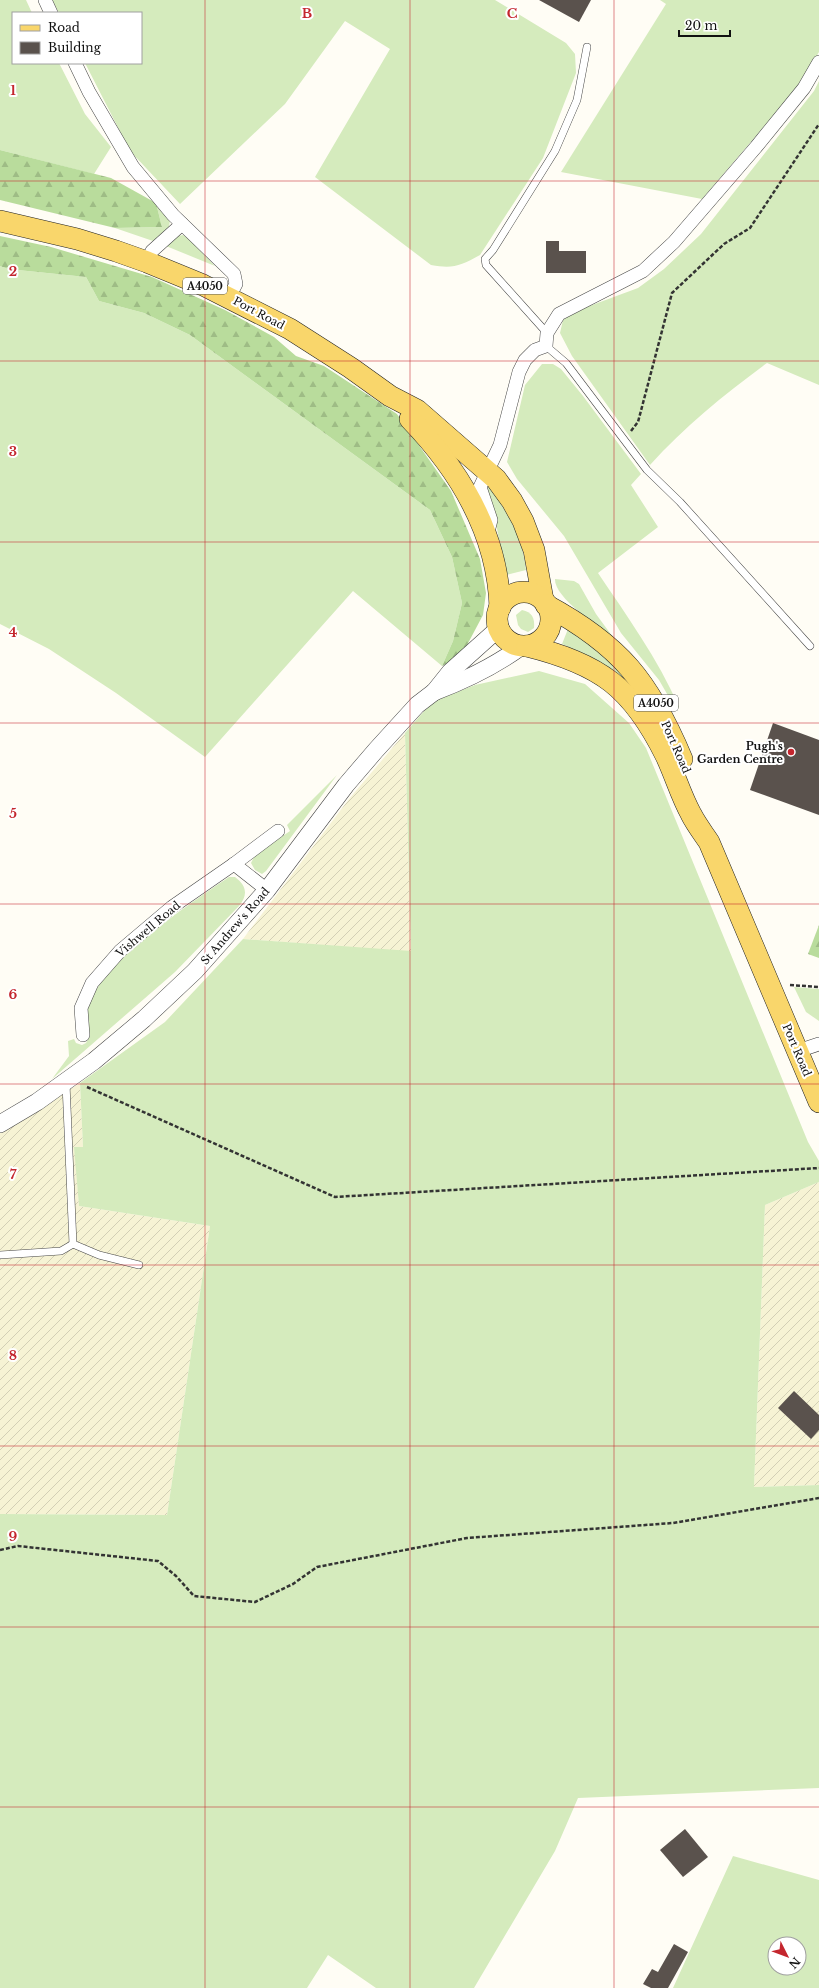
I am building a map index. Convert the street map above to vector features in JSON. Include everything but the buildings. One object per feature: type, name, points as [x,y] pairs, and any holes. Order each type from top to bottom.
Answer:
[{"type":"main road","name":"Port Road","points":[[0,221],[77,239],[148,262],[229,297],[297,333],[351,368],[390,396],[417,410],[487,471],[496,479],[512,501],[523,521],[534,550],[544,602],[599,638],[618,654],[644,685],[665,721],[704,810],[709,842]]},
{"type":"main road","name":"Port Road","points":[[390,396],[429,439],[458,478],[474,506],[487,538],[497,577],[499,618]]},
{"type":"main road","points":[[526,592],[535,594],[544,602],[550,610],[551,620],[549,629],[544,637],[536,644],[524,646],[509,642],[503,636],[499,618],[504,601],[516,594],[526,592]]},
{"type":"main road","name":"Port Road","points":[[524,646],[555,653],[596,670],[615,684],[631,701],[651,727],[667,756],[691,814],[709,842],[798,1051],[813,1073],[819,1102]]},
{"type":"street","points":[[45,0],[51,12]]},
{"type":"street","points":[[487,538],[491,520],[480,487],[500,445],[519,372],[525,360],[547,340],[559,314],[643,271],[674,242],[756,147],[804,88],[819,62]]},
{"type":"street","points":[[75,64],[89,92],[133,167],[182,224],[234,274],[236,284],[229,297]]},
{"type":"street","points":[[148,262],[152,251],[182,224]]},
{"type":"street","name":"St Andrew's Road","points":[[0,1124],[72,1078],[144,1019],[195,971],[267,890],[346,785],[397,726],[434,692],[499,618]]},
{"type":"street","name":"St Andrew's Road","points":[[434,692],[461,682],[503,660],[524,646]]},
{"type":"street","name":"Vishwell Road","points":[[83,1035],[81,1008],[92,983],[120,951],[172,907],[278,831]]},
{"type":"street","points":[[234,864],[267,890]]},
{"type":"street","points":[[798,1051],[819,1044]]},
{"type":"lane","points":[[588,47],[577,100],[556,152],[493,250],[485,259],[486,265],[566,363],[647,470],[680,502],[810,646]]},
{"type":"lane","points":[[72,1078],[73,1244]]},
{"type":"lane","points":[[0,1256],[61,1251],[73,1244]]},
{"type":"lane","points":[[73,1244],[98,1254],[139,1265]]},
{"type":"path","points":[[626,442],[638,422],[672,293],[724,244],[750,228],[819,124]]},
{"type":"path","points":[[789,984],[819,986]]},
{"type":"path","points":[[72,1078],[87,1087],[335,1197],[819,1168]]},
{"type":"path","points":[[0,1550],[18,1546],[158,1561],[176,1576],[194,1596],[255,1602],[293,1584],[317,1567],[467,1538],[673,1523],[819,1498]]},
{"type":"shaded area","points":[[405,733],[411,952],[243,939],[349,799]]},
{"type":"shaded area","points":[[80,1083],[83,1147],[75,1147],[79,1206],[210,1226],[167,1515],[0,1514],[0,1129],[39,1109]]},
{"type":"shaded area","points":[[819,1182],[819,1485],[754,1487],[765,1205]]},
{"type":"green space","points":[[0,0],[26,0],[32,12],[12,12],[12,64],[60,64],[85,114],[111,147],[94,174],[0,150]]},
{"type":"green space","points":[[52,0],[495,0],[566,43],[575,54],[576,73],[543,158],[480,255],[456,266],[445,267],[431,265],[315,177],[390,49],[345,21],[285,104],[180,204],[130,151],[86,64],[142,64],[142,12],[58,12]]},
{"type":"green space","points":[[660,0],[819,0],[819,52],[796,89],[702,199],[561,172],[666,4]]},
{"type":"green space","points":[[819,81],[819,385],[767,363],[706,411],[677,437],[650,465],[572,356],[560,333],[563,320],[576,311],[638,288],[664,269],[701,234],[814,91]]},
{"type":"green space","points":[[0,150],[111,178],[156,203],[162,227],[115,228],[0,200]]},
{"type":"green space","points":[[156,203],[170,220],[169,227],[153,241],[115,228],[162,227]]},
{"type":"green space","points":[[183,235],[189,239],[215,266],[166,246],[178,236]]},
{"type":"green space","points":[[0,236],[51,247],[152,277],[225,310],[274,337],[296,356],[324,366],[397,414],[451,491],[480,559],[486,593],[483,615],[466,647],[453,660],[442,666],[453,641],[462,603],[452,557],[430,510],[190,335],[144,313],[99,301],[86,277],[8,269],[0,266]]},
{"type":"green space","points":[[0,266],[8,269],[86,277],[99,301],[144,313],[190,335],[430,510],[452,557],[462,603],[453,641],[442,666],[353,591],[205,757],[116,693],[49,649],[0,624]]},
{"type":"green space","points":[[542,364],[553,364],[561,369],[641,474],[631,485],[658,527],[598,573],[662,672],[679,707],[677,708],[674,706],[659,680],[621,633],[564,536],[517,479],[507,462],[525,385]]},
{"type":"green space","points":[[489,484],[513,525],[521,546],[526,570],[506,575],[495,519],[488,494]]},
{"type":"green space","points":[[555,579],[574,581],[579,584],[596,614],[615,640],[579,612],[562,595],[557,587]]},
{"type":"green space","points":[[522,610],[528,612],[534,621],[534,628],[528,632],[521,629],[518,625],[516,615]]},
{"type":"green space","points":[[568,629],[606,655],[639,692],[589,657],[562,644]]},
{"type":"green space","points":[[539,671],[585,684],[629,723],[646,748],[808,1142],[819,1161],[819,1182],[765,1205],[754,1487],[819,1485],[819,1788],[578,1798],[555,1851],[474,1988],[376,1988],[328,1955],[307,1988],[0,1988],[0,1514],[167,1515],[210,1226],[79,1206],[74,1147],[83,1147],[80,1083],[165,1022],[243,939],[411,951],[405,733],[432,702],[475,685]]},
{"type":"green space","points":[[337,775],[266,871],[262,874],[255,870],[251,863],[255,855],[290,831],[287,825]]},
{"type":"green space","points":[[229,877],[235,877],[244,887],[244,898],[239,906],[175,972],[52,1079],[69,1056],[68,1041],[74,1039],[76,1043],[82,1045],[86,1043],[90,1036],[86,1012],[95,991],[109,972],[148,936],[191,903]]},
{"type":"green space","points":[[819,925],[819,958],[808,954]]},
{"type":"green space","points":[[794,987],[819,989],[819,1021],[806,1012]]},
{"type":"green space","points":[[733,1856],[819,1880],[819,1988],[673,1988]]},
{"type":"place","name":"Pugh's Garden Centre","points":[[791,752]]}]
